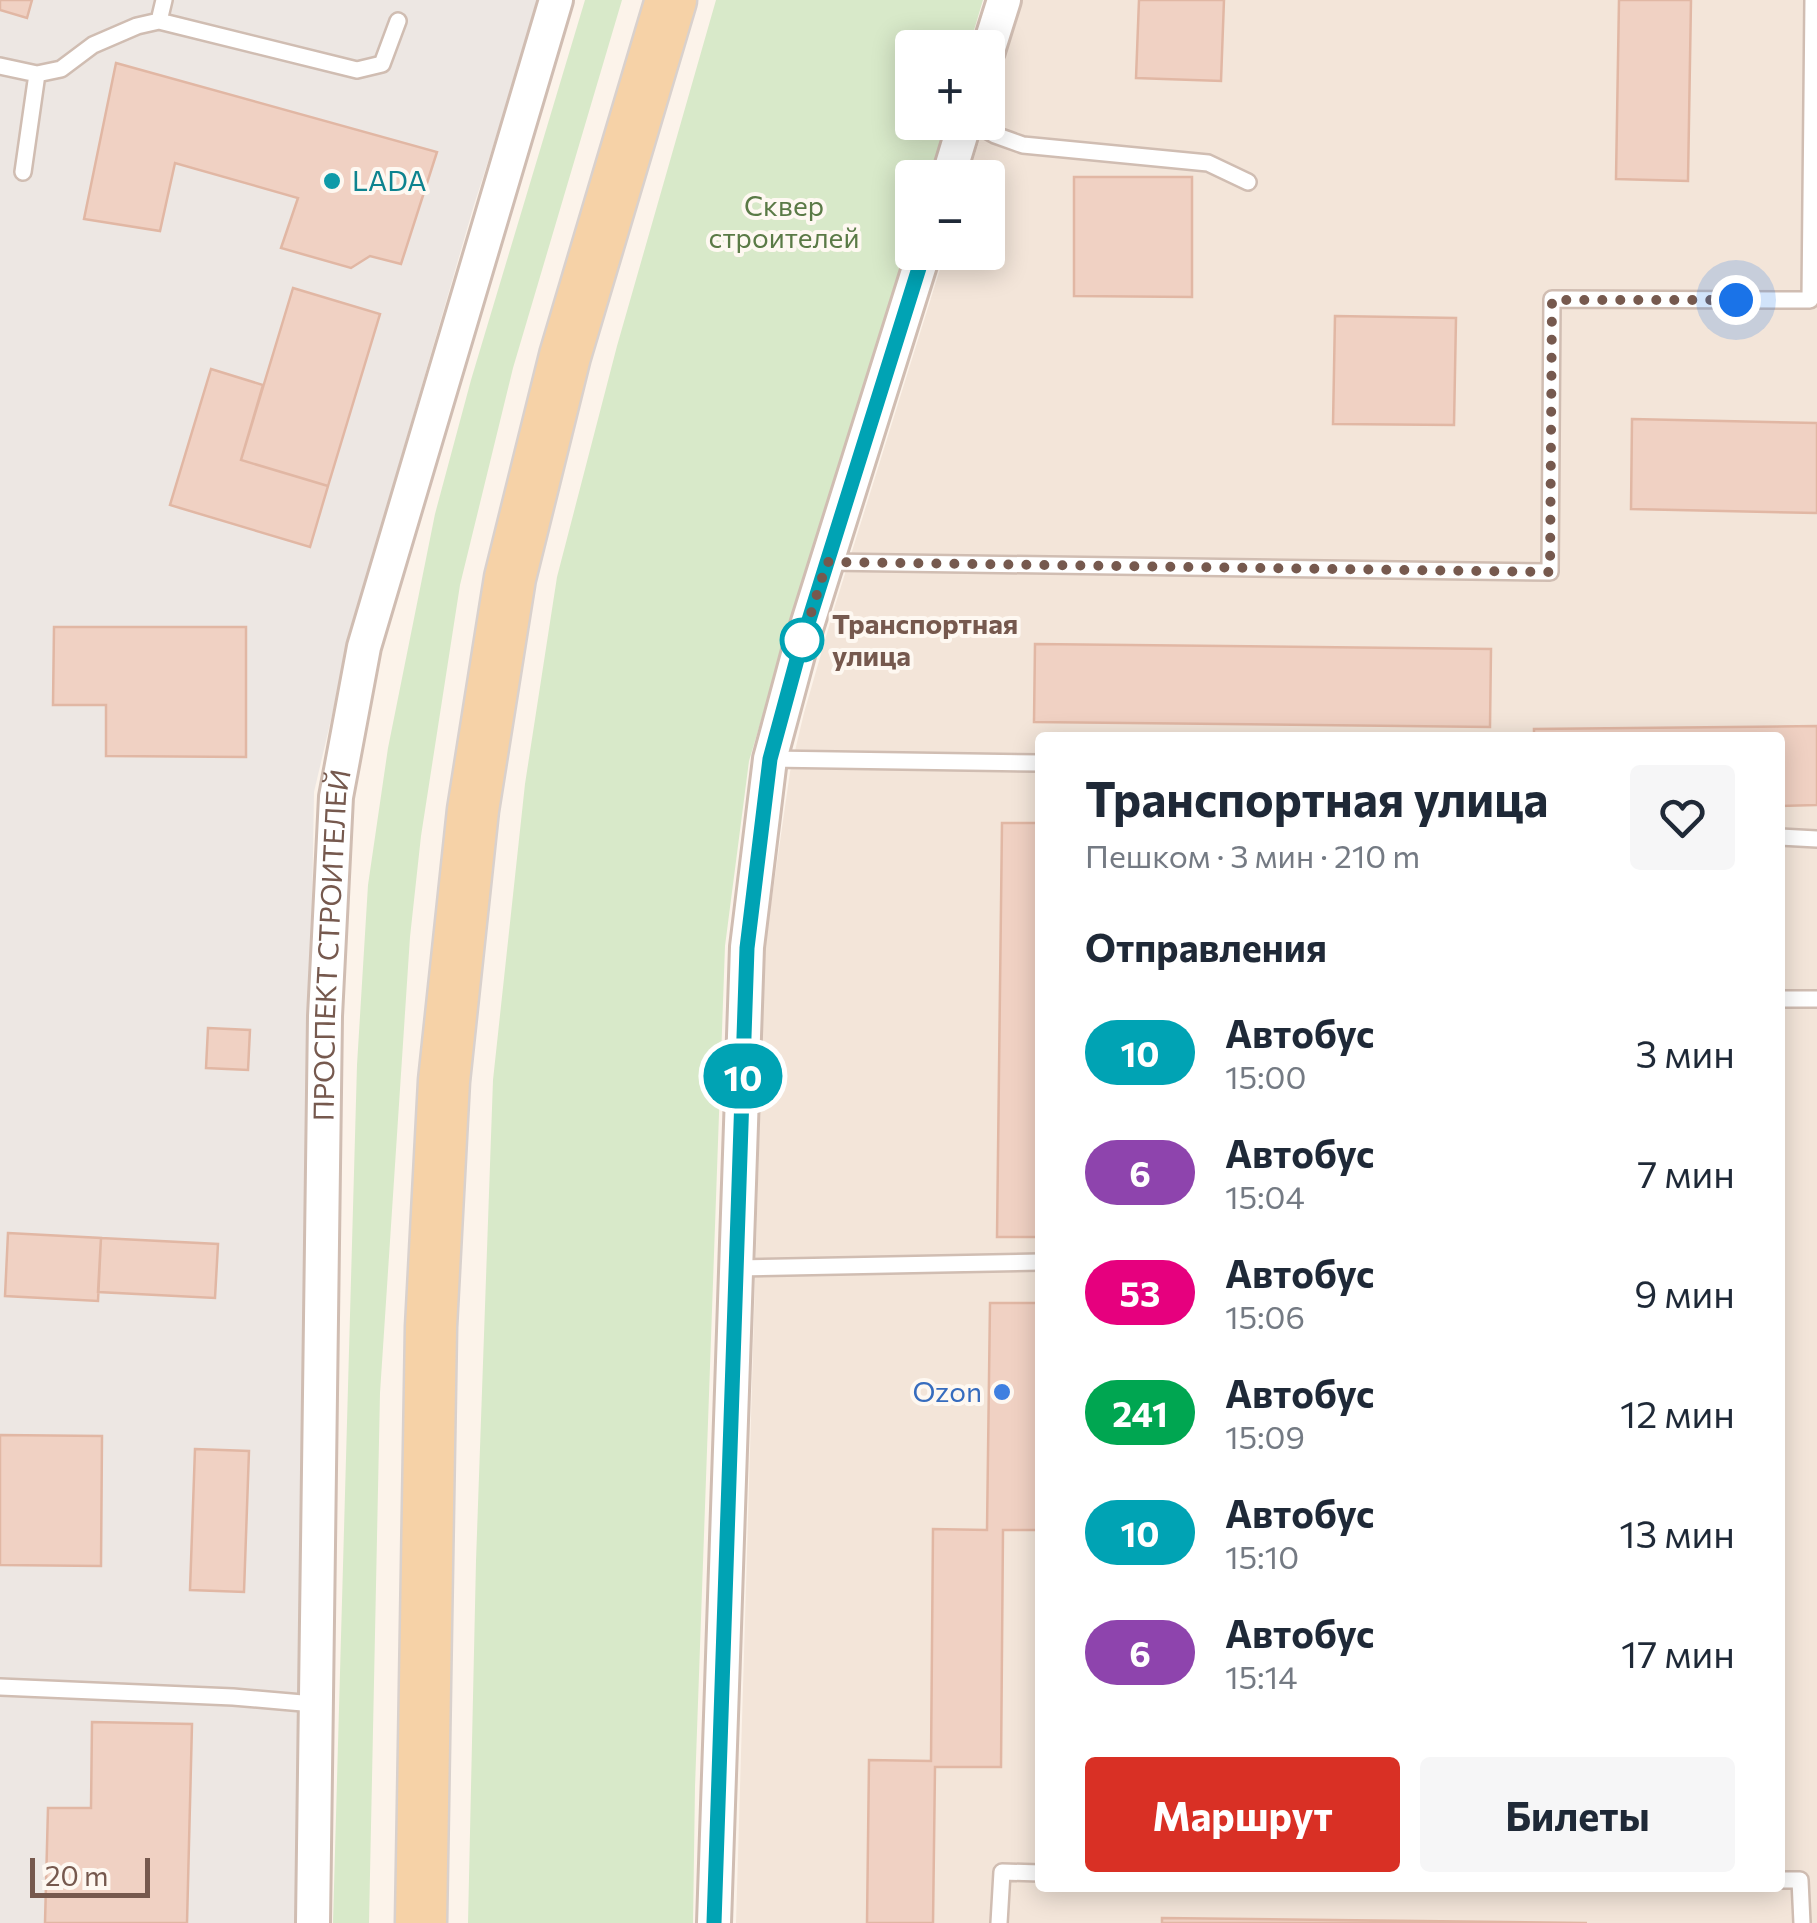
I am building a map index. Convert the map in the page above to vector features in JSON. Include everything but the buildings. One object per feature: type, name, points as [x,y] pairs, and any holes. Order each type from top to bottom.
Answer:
[{"type":"main road","points":[[421,1923],[431,1327],[444,1081],[473,810],[510,578],[565,356],[671,0]]},
{"type":"street","name":"ПРОСПЕКТ СТРОИТЕЛЕЙ","points":[[313,1923],[325,1016],[336,797],[364,646],[556,0]]},
{"type":"street","points":[[995,30],[1004,0]]},
{"type":"street","points":[[714,1923],[747,948],[770,759],[799,652],[918,270]]},
{"type":"lane","points":[[159,21],[164,0]]},
{"type":"lane","points":[[827,562],[1550,572],[1552,300],[1814,300],[1813,0]]},
{"type":"lane","points":[[0,66],[37,74],[61,68],[92,46],[137,26],[159,21],[357,70],[382,64],[398,21]]},
{"type":"lane","points":[[23,172],[37,74]]},
{"type":"lane","points":[[1005,139],[1023,145],[1208,163],[1248,182]]},
{"type":"lane","points":[[770,759],[1035,763]]},
{"type":"lane","points":[[1785,838],[1817,839]]},
{"type":"lane","points":[[1785,999],[1817,999]]},
{"type":"lane","points":[[736,1268],[1035,1262]]},
{"type":"lane","points":[[0,1687],[314,1704]]},
{"type":"lane","points":[[999,1923],[1002,1872],[1035,1872]]},
{"type":"lane","points":[[1785,1880],[1800,1880],[1802,1923]]},
{"type":"shaded area","points":[[0,0],[540,0],[474,205],[356,613],[314,792],[295,1923],[0,1923]]},
{"type":"shaded area","points":[[1022,0],[1817,0],[1817,1923],[736,1923],[765,946],[790,772],[804,713],[940,270],[1005,270],[1005,160],[973,160],[980,140],[1005,140],[1005,56]]},
{"type":"green space","points":[[585,0],[622,0],[513,368],[460,585],[421,836],[410,937],[380,1393],[369,1923],[333,1923],[357,1065],[368,885],[388,748],[435,514]]},
{"type":"green space","name":"Cквер cтроителей","points":[[716,0],[983,0],[974,30],[895,30],[895,140],[942,140],[936,160],[895,160],[895,270],[902,270],[749,761],[725,946],[693,1923],[468,1923],[493,1080],[525,784],[557,577],[617,346]]},
{"type":"bus line","name":"10","points":[[714,1923],[747,948],[770,759],[799,652],[918,270]]},
{"type":"place","name":"LADA","points":[[332,181]]},
{"type":"place","name":"Транспортная улица","points":[[802,640]]},
{"type":"place","name":"Ozon","points":[[1002,1392]]},
{"type":"route","points":[[802,640],[799,652],[827,562],[1550,572],[1552,300],[1736,300]]}]
